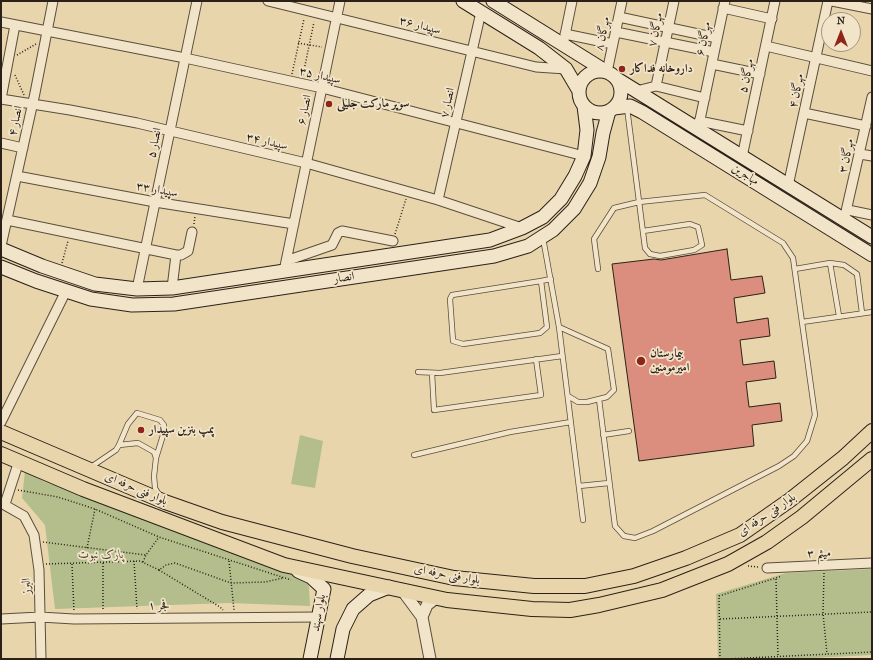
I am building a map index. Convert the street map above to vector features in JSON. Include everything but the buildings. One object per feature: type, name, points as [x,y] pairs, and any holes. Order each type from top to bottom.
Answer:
[{"type":"main road","points":[[463,1],[539,48],[566,69],[579,91],[581,102],[593,112],[627,106]]},
{"type":"main road","name":"مهاجرین","points":[[493,1],[508,5],[564,40],[612,76],[636,91],[699,125],[742,157],[788,186],[846,215],[872,237]]},
{"type":"main road","points":[[579,91],[582,80],[590,73],[601,71],[612,76],[621,91],[620,97],[612,109]]},
{"type":"main road","name":"انصار","points":[[1,248],[59,272],[95,284],[137,289],[172,288],[285,266],[422,250],[490,240],[522,228],[543,217],[561,199],[575,176],[584,156],[587,130],[584,106]]},
{"type":"main road","name":"مهاجرین","points":[[627,106],[642,112],[872,255]]},
{"type":"main road","name":"انصار","points":[[1,267],[36,281],[91,299],[139,305],[174,304],[494,256],[528,246],[553,230],[574,209],[590,182],[599,158],[603,133],[612,109]]},
{"type":"main road","points":[[780,197],[788,186]]},
{"type":"main road","points":[[837,232],[846,215]]},
{"type":"main road","points":[[422,250],[424,266]]},
{"type":"main road","points":[[282,288],[285,266]]},
{"type":"main road","name":"بلوار فنی حرفه ای","points":[[1,432],[165,502],[222,522],[352,556],[454,578],[534,586],[585,586],[634,576],[686,558],[740,535],[790,500],[843,458],[872,431]]},
{"type":"main road","name":"بلوار فنی حرفه ای","points":[[1,454],[284,571],[396,588],[447,600],[532,609],[570,610],[599,605],[662,590],[722,566],[767,542],[802,517],[872,459]]},
{"type":"main road","name":"بلوار سهند","points":[[284,571],[312,577],[324,589],[310,659]]},
{"type":"main road","points":[[337,659],[344,629],[354,609],[369,595],[396,588]]},
{"type":"street","name":"انصار ۴","points":[[1,248],[17,176],[30,103],[47,34],[53,1]]},
{"type":"street","name":"انصار ۵","points":[[137,289],[197,1]]},
{"type":"street","name":"سپیدار ۳۶","points":[[268,1],[306,9],[536,67],[566,69]]},
{"type":"street","name":"انصار ۶","points":[[285,266],[340,1]]},
{"type":"street","points":[[572,1],[564,40],[613,44]]},
{"type":"street","name":"مهرگان ۷","points":[[656,86],[674,1]]},
{"type":"street","name":"مهرگان ۵","points":[[742,157],[775,1]]},
{"type":"street","name":"مهرگان ۴","points":[[788,186],[828,1]]},
{"type":"street","points":[[832,1],[872,9]]},
{"type":"street","name":"مهرگان ۸","points":[[612,76],[613,44],[619,17],[620,2]]},
{"type":"street","points":[[724,5],[772,19]]},
{"type":"street","name":"مهرگان ۶","points":[[699,125],[724,5]]},
{"type":"street","name":"انصار ۷","points":[[438,200],[481,12]]},
{"type":"street","points":[[619,17],[717,38]]},
{"type":"street","name":"سپیدار ۳۵","points":[[1,22],[47,34],[185,58],[301,83],[584,156]]},
{"type":"street","points":[[1,99],[15,25]]},
{"type":"street","points":[[616,32],[714,52]]},
{"type":"street","points":[[766,46],[872,71]]},
{"type":"street","points":[[712,64],[760,74]]},
{"type":"street","points":[[636,91],[656,86],[705,98]]},
{"type":"street","name":"مهرگان ۳","points":[[846,215],[872,97]]},
{"type":"street","name":"سپیدار ۳۴","points":[[1,99],[30,103],[170,131],[306,163],[438,200],[522,228]]},
{"type":"street","points":[[804,113],[866,126]]},
{"type":"street","points":[[699,125],[748,132]]},
{"type":"street","points":[[1,143],[22,148]]},
{"type":"street","points":[[860,154],[872,156]]},
{"type":"street","name":"سپیدار ۳۳","points":[[17,176],[155,202],[294,224]]},
{"type":"street","points":[[846,215],[872,215]]},
{"type":"street","points":[[7,220],[144,250],[176,255],[180,255],[188,251],[192,232]]},
{"type":"street","points":[[285,266],[332,245],[338,233],[342,231],[393,241]]},
{"type":"street","points":[[172,288],[176,255]]},
{"type":"street","points":[[1,422],[66,291]]},
{"type":"street","points":[[3,504],[10,489],[19,461]]},
{"type":"street","name":"البرز","points":[[3,504],[24,516],[34,535],[38,564],[41,659]]},
{"type":"street","name":"میثم ۳","points":[[767,568],[872,563]]},
{"type":"street","points":[[396,588],[422,617]]},
{"type":"street","points":[[430,659],[422,617],[426,605],[436,598],[447,600]]},
{"type":"street","name":"فجر ۱","points":[[1,619],[40,617],[74,619],[318,617]]},
{"type":"lane","points":[[627,106],[645,248],[650,254],[660,256],[694,250],[702,245],[698,227],[690,224],[643,231]]},
{"type":"lane","points":[[598,269],[594,240],[614,208],[639,202],[705,195],[783,243],[793,258],[815,415],[807,441],[794,456],[779,466],[653,531],[635,538],[624,536],[615,526],[599,399]]},
{"type":"lane","points":[[543,237],[559,327],[583,520]]},
{"type":"lane","points":[[795,269],[830,263],[844,264],[857,274],[862,313]]},
{"type":"lane","points":[[830,263],[839,316]]},
{"type":"lane","points":[[541,281],[547,327],[540,333],[462,344],[453,341],[450,299],[452,295],[551,279]]},
{"type":"lane","points":[[802,322],[872,312]]},
{"type":"lane","points":[[559,327],[608,349],[614,390],[607,397],[587,402],[578,402],[568,396]]},
{"type":"lane","points":[[418,372],[440,373],[562,356]]},
{"type":"lane","points":[[432,373],[434,410],[541,396],[536,359]]},
{"type":"lane","points":[[83,467],[93,466],[119,445],[131,419],[137,413],[160,420],[164,425],[154,468],[155,488],[165,502]]},
{"type":"lane","points":[[414,454],[510,432],[571,422]]},
{"type":"lane","points":[[603,434],[629,432]]},
{"type":"lane","points":[[119,445],[138,443],[154,452],[156,458]]},
{"type":"lane","points":[[579,486],[609,483]]},
{"type":"path","points":[[290,81],[306,9]]},
{"type":"path","points":[[301,83],[316,12]]},
{"type":"path","points":[[30,103],[8,61],[47,34]]},
{"type":"path","points":[[298,43],[330,48]]},
{"type":"path","points":[[393,241],[408,192]]},
{"type":"path","points":[[192,232],[196,209]]},
{"type":"path","points":[[59,272],[70,234]]},
{"type":"path","points":[[10,489],[58,497],[95,508],[159,537],[229,561],[284,571],[296,581]]},
{"type":"path","points":[[87,548],[95,508]]},
{"type":"path","points":[[143,563],[146,555],[159,537]]},
{"type":"path","points":[[35,541],[146,555]]},
{"type":"path","points":[[229,561],[232,617]]},
{"type":"path","points":[[134,562],[138,618]]},
{"type":"path","points":[[102,563],[103,618]]},
{"type":"path","points":[[38,564],[143,563],[159,570],[220,607],[232,617]]},
{"type":"path","points":[[159,570],[166,565],[175,563],[231,583],[265,582],[284,571]]},
{"type":"path","points":[[72,564],[74,619]]},
{"type":"path","points":[[827,654],[823,613],[824,573],[831,573]]},
{"type":"path","points":[[720,659],[719,596],[787,575]]},
{"type":"path","points":[[776,578],[778,657]]},
{"type":"path","points":[[720,620],[823,613],[872,612]]},
{"type":"path","points":[[726,659],[872,652]]},
{"type":"green space","points":[[300,435],[323,441],[315,488],[291,484]]},
{"type":"green space","name":"پارک نبوت","points":[[25,471],[45,482],[298,568],[309,587],[310,606],[229,603],[55,609],[45,525],[22,498]]},
{"type":"green space","points":[[872,569],[872,655],[793,659],[718,659],[716,594],[786,573]]},
{"type":"place","name":"داروخانه فداکار","points":[[622,69]]},
{"type":"place","name":"سوپر مارکت جلیلی","points":[[329,104]]},
{"type":"place","name":"بیمارستان امیرمومنین","points":[[641,361]]},
{"type":"place","name":"پمپ بنزین سپیدار","points":[[141,430]]}]
